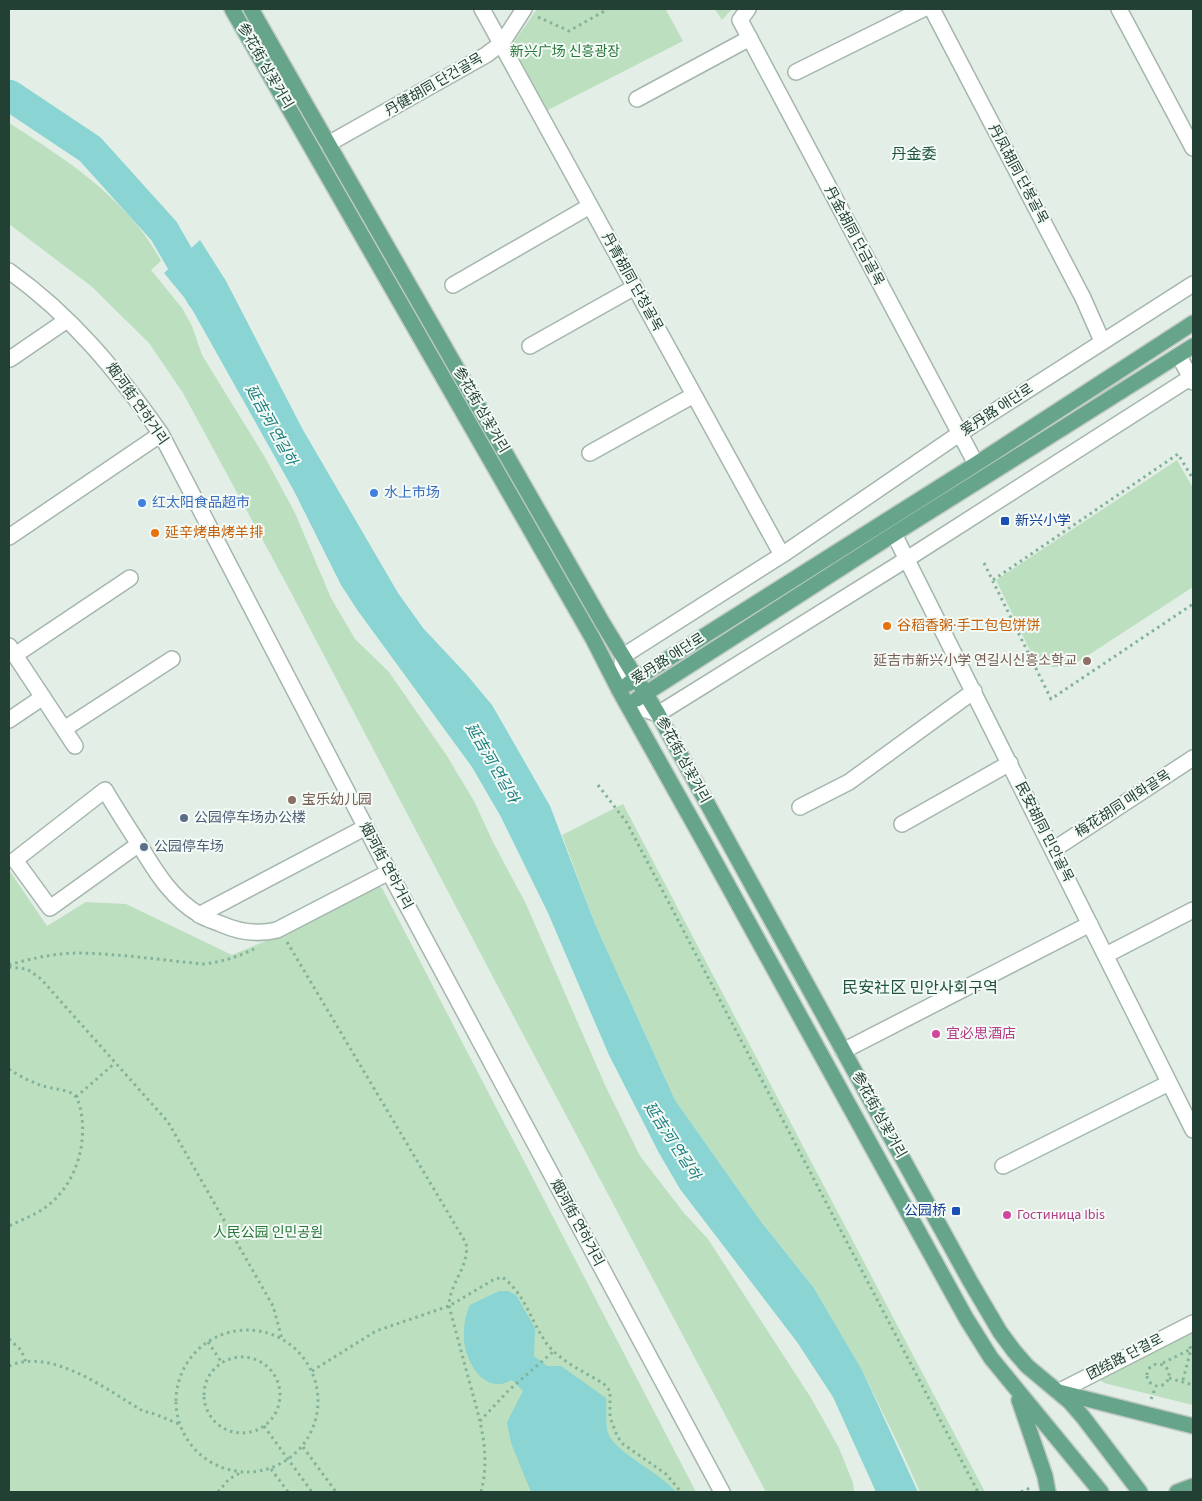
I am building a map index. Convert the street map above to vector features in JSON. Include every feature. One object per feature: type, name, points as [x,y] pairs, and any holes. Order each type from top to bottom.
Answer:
[{"type":"main road","name":"参花街 삼꽃거리","points":[[232,9],[588,630],[619,690],[966,1318],[991,1358],[1016,1391],[1101,1492]]},
{"type":"main road","name":"参花街 삼꽃거리","points":[[251,9],[636,679],[658,714],[970,1281],[1000,1332],[1028,1366],[1058,1392],[1083,1418],[1140,1492]]},
{"type":"main road","name":"爱丹路 애단로","points":[[619,690],[976,464],[1193,323]]},
{"type":"main road","name":"爱丹路 애단로","points":[[628,704],[1193,346]]},
{"type":"main road","points":[[1016,1391],[1045,1476],[1041,1489]]},
{"type":"main road","points":[[1058,1392],[1193,1426]]},
{"type":"main road","points":[[1177,1492],[1193,1486]]},
{"type":"street","name":"丹青胡同 단청골목","points":[[482,9],[782,555]]},
{"type":"street","name":"丹健胡同 단건골목","points":[[328,144],[486,55],[502,44],[524,9]]},
{"type":"street","name":"丹金胡同 단금골목","points":[[748,9],[740,20],[976,464]]},
{"type":"street","points":[[796,72],[923,9]]},
{"type":"street","name":"丹凤胡同 단봉골목","points":[[932,9],[1083,298],[1102,341]]},
{"type":"street","points":[[1120,9],[1193,148]]},
{"type":"street","points":[[637,99],[750,38]]},
{"type":"street","points":[[453,285],[590,206]]},
{"type":"street","name":"烟河街 연하거리","points":[[9,271],[29,285],[67,320],[107,362],[161,434],[389,872],[722,1492]]},
{"type":"street","name":"爱丹路 애단로","points":[[619,690],[623,656],[782,555],[959,434],[1193,284]]},
{"type":"street","points":[[530,346],[635,287]]},
{"type":"street","points":[[10,359],[67,320]]},
{"type":"street","points":[[658,714],[1192,378],[1178,356]]},
{"type":"street","points":[[590,453],[694,395]]},
{"type":"street","points":[[9,537],[161,434]]},
{"type":"street","name":"民安胡同 민안골목","points":[[894,534],[1193,1130]]},
{"type":"street","points":[[75,746],[12,650],[130,578]]},
{"type":"street","points":[[64,729],[172,659]]},
{"type":"street","points":[[800,807],[848,782],[974,691]]},
{"type":"street","points":[[9,720],[43,697]]},
{"type":"street","name":"爱丹路 애단로","points":[[628,704],[658,714]]},
{"type":"street","name":"梅花胡同 매화골목","points":[[1053,850],[1193,758]]},
{"type":"street","points":[[902,824],[1010,763]]},
{"type":"street","points":[[139,844],[50,908],[15,860],[105,790],[164,883],[176,896],[199,915],[234,929],[251,933],[266,933],[277,930],[389,872]]},
{"type":"street","points":[[199,915],[366,827]]},
{"type":"street","points":[[1106,955],[1193,910]]},
{"type":"street","points":[[843,1051],[1090,924]]},
{"type":"street","points":[[1003,1166],[1170,1083]]},
{"type":"street","name":"团结路 단결로","points":[[1058,1392],[1187,1326]]},
{"type":"path","points":[[524,9],[569,31],[608,9]]},
{"type":"path","points":[[993,580],[1178,454],[1193,479]]},
{"type":"path","points":[[984,563],[1051,699],[1193,604]]},
{"type":"path","points":[[598,785],[627,822],[978,1492]]},
{"type":"path","points":[[283,935],[466,1243],[467,1258],[449,1298],[449,1306],[486,1448],[486,1475],[481,1492]]},
{"type":"path","points":[[9,966],[50,955],[79,953],[203,964],[236,958],[260,946]]},
{"type":"path","points":[[9,966],[27,969],[41,980],[168,1122],[273,1306],[282,1339]]},
{"type":"path","points":[[76,1097],[115,1063]]},
{"type":"path","points":[[9,1069],[29,1081],[72,1093],[76,1097],[83,1128],[80,1156],[71,1179],[60,1193],[41,1210],[9,1226]]},
{"type":"path","points":[[312,1371],[376,1331],[449,1306],[493,1280],[502,1277],[512,1284],[520,1295],[543,1337],[554,1351],[604,1384],[610,1391],[610,1417],[616,1436],[623,1444],[666,1474],[681,1492]]},
{"type":"path","points":[[1183,1380],[1192,1349],[1187,1326]]},
{"type":"path","points":[[245,1330],[264,1332],[282,1339],[294,1347],[312,1371],[317,1391],[318,1411],[312,1431],[303,1447],[288,1459],[271,1468],[256,1472],[240,1472],[220,1468],[203,1458],[188,1443],[179,1424],[176,1398],[178,1384],[188,1360],[208,1342],[226,1333],[245,1330]]},
{"type":"path","points":[[9,1339],[21,1350],[26,1362]]},
{"type":"path","points":[[208,1342],[222,1363]]},
{"type":"path","points":[[1162,1364],[1168,1368],[1169,1378],[1163,1385],[1156,1386],[1148,1379],[1147,1372],[1154,1364],[1162,1364],[1192,1349]]},
{"type":"path","points":[[480,1421],[517,1383],[554,1351]]},
{"type":"path","points":[[245,1357],[257,1360],[267,1366],[275,1375],[280,1386],[280,1399],[277,1410],[271,1420],[264,1426],[249,1433],[236,1433],[223,1429],[213,1420],[206,1409],[204,1390],[212,1371],[222,1363],[233,1358],[245,1357]]},
{"type":"path","points":[[9,1366],[43,1361],[56,1364],[78,1374],[143,1411],[179,1424]]},
{"type":"path","points":[[1169,1378],[1183,1380],[1193,1385]]},
{"type":"path","points":[[1151,1399],[1156,1386]]},
{"type":"path","points":[[264,1426],[312,1492]]},
{"type":"path","points":[[303,1447],[336,1492]]},
{"type":"path","points":[[271,1468],[288,1492]]},
{"type":"path","points":[[218,1492],[229,1479],[240,1472]]},
{"type":"path","points":[[1021,1492],[1041,1489]]},
{"type":"green space","name":"新兴广场 신흥광장","points":[[537,9],[669,9],[666,10],[683,41],[546,111],[515,53],[514,42]]},
{"type":"green space","points":[[715,9],[732,9],[722,20]]},
{"type":"green space","points":[[9,123],[53,151],[114,200],[131,218],[161,261],[151,270],[182,308],[192,326],[202,355],[266,459],[295,513],[331,598],[355,639],[389,672],[447,756],[474,801],[493,842],[526,904],[605,1085],[640,1156],[684,1213],[708,1239],[811,1398],[839,1448],[853,1483],[854,1492],[766,1492],[287,585],[183,393],[149,343],[91,286],[9,224]]},
{"type":"green space","points":[[1177,460],[1193,488],[1193,587],[1070,667],[1038,667],[996,580]]},
{"type":"green space","points":[[623,804],[985,1492],[920,1492],[862,1370],[814,1288],[759,1219],[675,1100],[595,924],[562,835]]},
{"type":"green space","name":"人民公园 인민공원","points":[[9,870],[47,926],[86,902],[126,904],[232,955],[268,940],[374,884],[382,888],[696,1492],[9,1492]]},
{"type":"green space","points":[[1193,1332],[1193,1405],[1104,1383],[1100,1380],[1108,1374]]},
{"type":"water","points":[[200,240],[226,281],[303,430],[398,593],[423,628],[492,705],[550,806],[595,924],[675,1100],[759,1219],[814,1288],[862,1370],[918,1492],[876,1492],[833,1397],[797,1342],[680,1189],[659,1153],[609,1055],[548,913],[501,817],[472,767],[341,585],[294,491],[188,302],[164,273]]},
{"type":"water","points":[[499,1291],[508,1291],[516,1295],[535,1328],[534,1356],[547,1366],[561,1366],[606,1398],[607,1429],[612,1440],[619,1448],[660,1477],[676,1492],[531,1492],[511,1443],[507,1422],[523,1391],[512,1380],[501,1384],[492,1383],[478,1374],[468,1358],[464,1340],[465,1322],[470,1305]]},
{"type":"waterway","name":"延吉河 연길하","points":[[9,95],[90,149],[164,231],[202,297]]},
{"type":"place","name":"水上市场","points":[[374,493]]},
{"type":"place","name":"红太阳食品超市","points":[[142,503]]},
{"type":"place","name":"新兴小学","points":[[1005,521]]},
{"type":"place","name":"延辛烤串烤羊排","points":[[155,533]]},
{"type":"place","name":"谷稻香粥·手工包包饼饼","points":[[887,626]]},
{"type":"place","name":"延吉市新兴小学 연길시신흥소학교","points":[[1087,661]]},
{"type":"place","name":"宝乐幼儿园","points":[[292,800]]},
{"type":"place","name":"公园停车场办公楼","points":[[184,818]]},
{"type":"place","name":"公园停车场","points":[[144,847]]},
{"type":"place","name":"宜必思酒店","points":[[936,1034]]},
{"type":"place","name":"公园桥","points":[[956,1211]]},
{"type":"place","name":"Гостиница Ibis","points":[[1007,1215]]},
{"type":"district","name":"丹金委","points":[[914,154]]},
{"type":"district","name":"民安社区 민안사회구역","points":[[920,988]]}]
